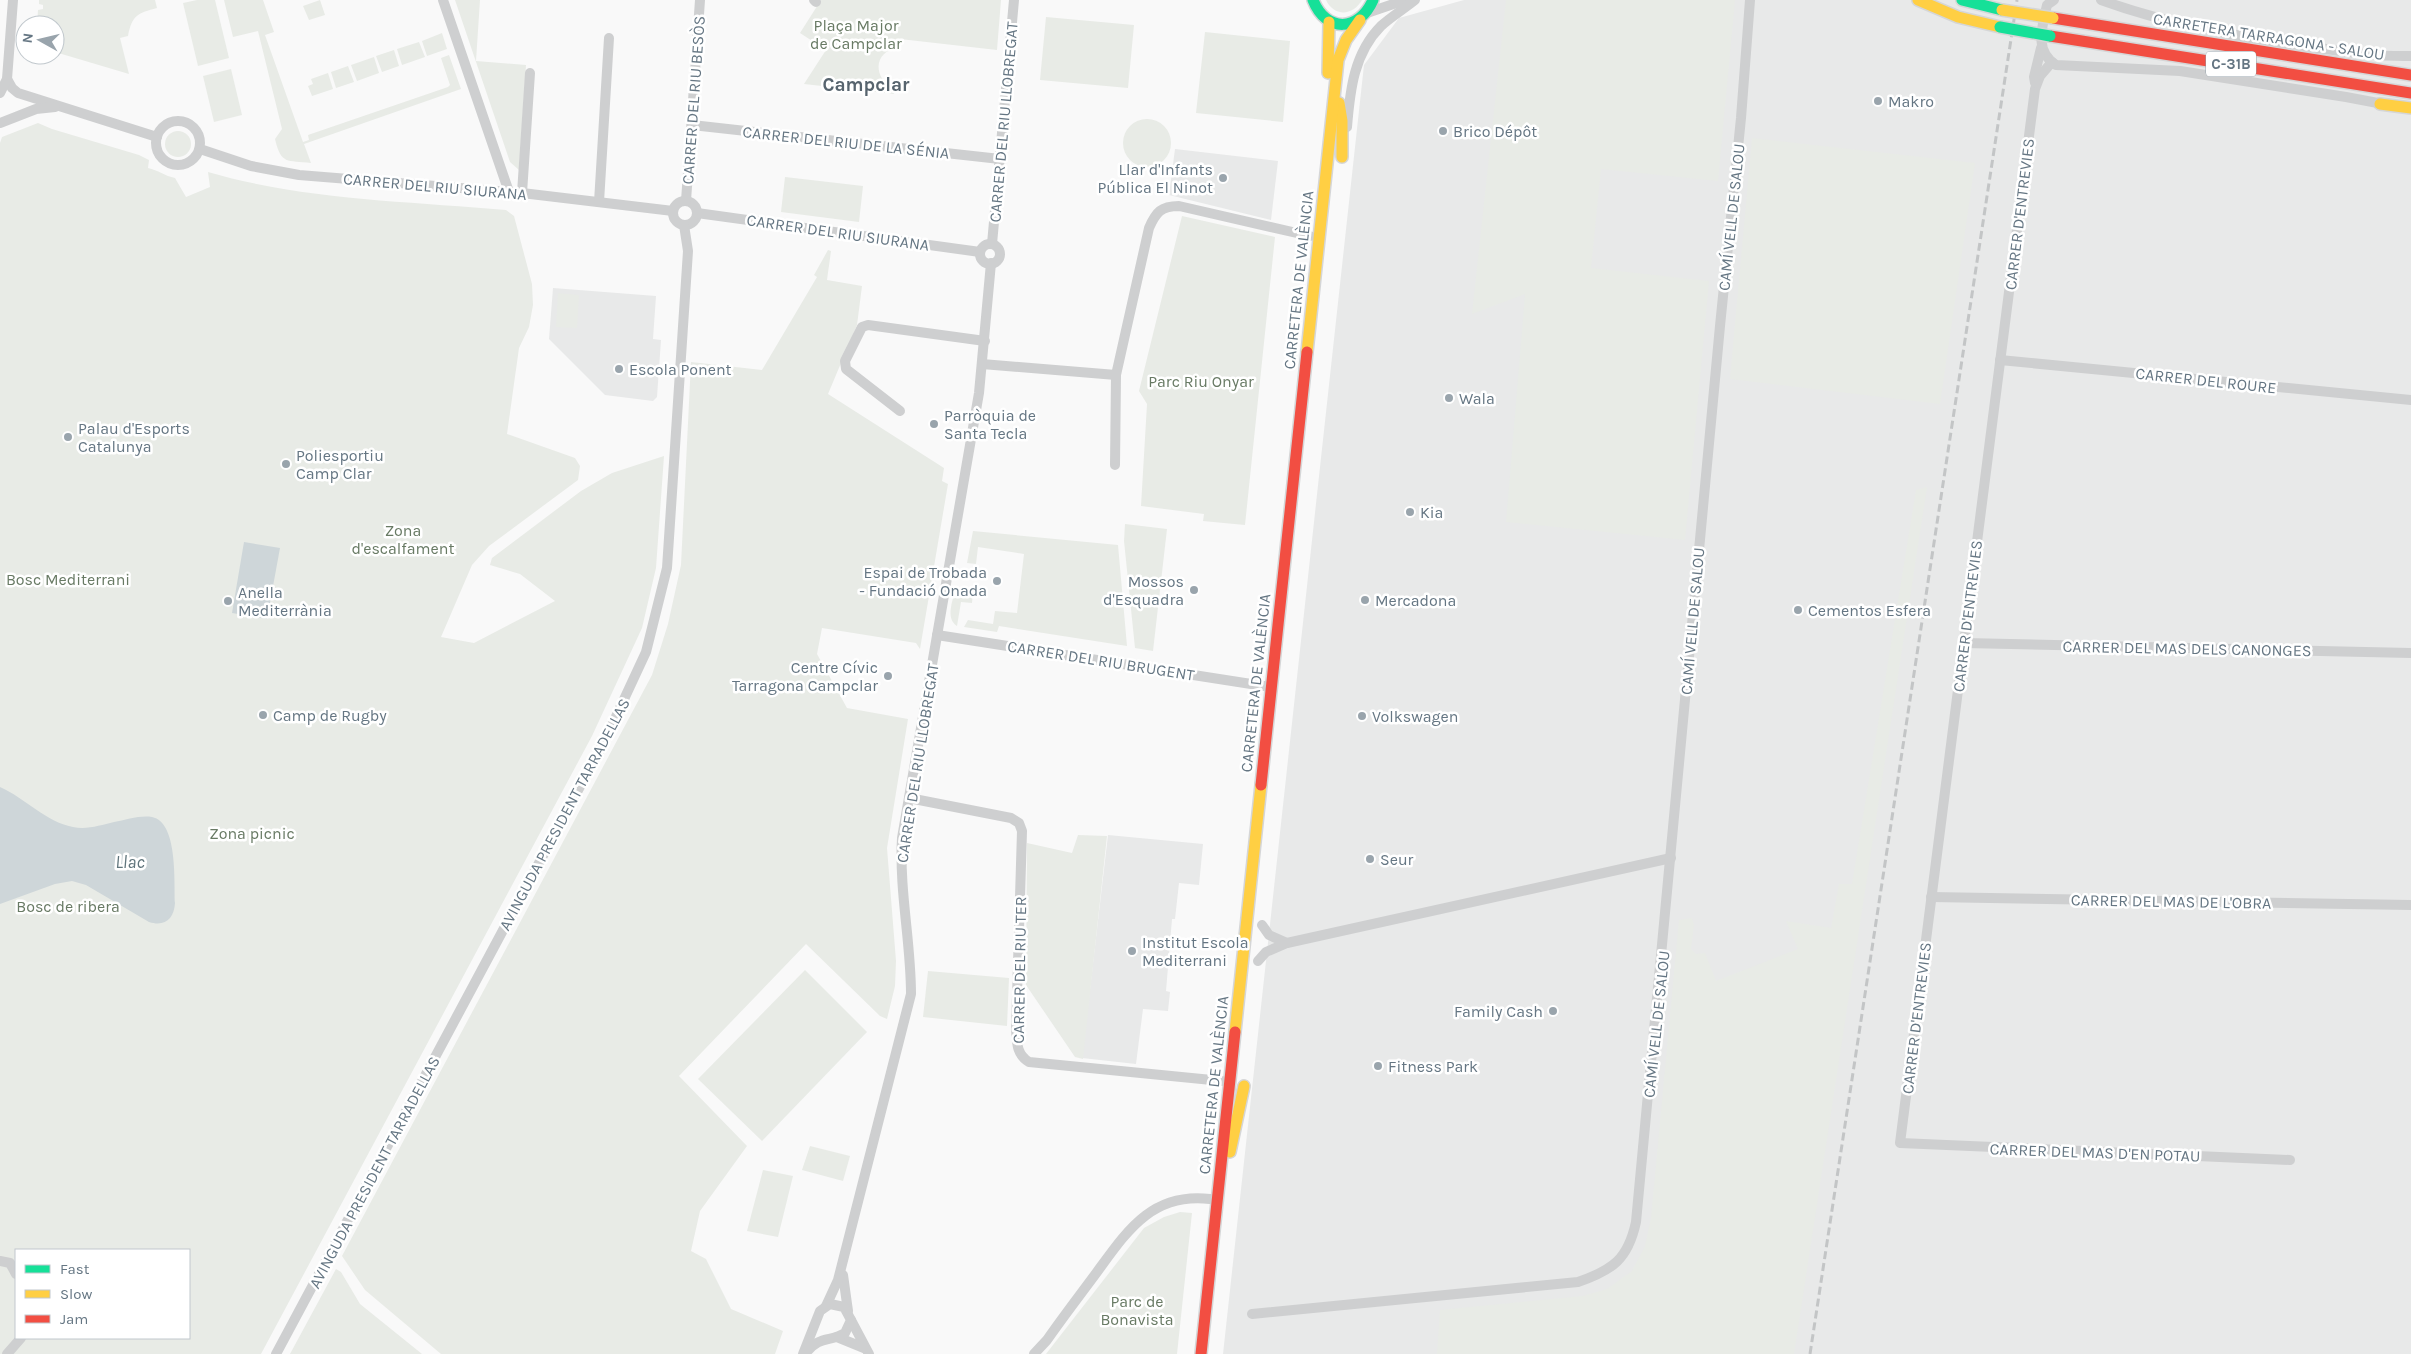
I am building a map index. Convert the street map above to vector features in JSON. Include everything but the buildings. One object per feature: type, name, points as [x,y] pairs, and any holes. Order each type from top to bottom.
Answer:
[{"type":"main road","points":[[1312,0],[1316,9],[1329,22],[1342,26],[1364,17]]},
{"type":"main road","name":"CARRETERA DE VALÈNCIA","points":[[1201,1354],[1338,60],[1346,40],[1364,17],[1373,0]]},
{"type":"main road","name":"CARRETERA TARRAGONA - SALOU","points":[[1918,0],[1958,17],[2000,27],[2411,93]]},
{"type":"main road","name":"CARRETERA TARRAGONA - SALOU","points":[[1962,0],[2002,10],[2409,75]]},
{"type":"main road","name":"CARRETERA DE VALÈNCIA","points":[[1193,1354],[1329,57],[1329,22]]},
{"type":"main road","points":[[2138,31],[2217,33]]},
{"type":"main road","points":[[2119,46],[2223,77]]},
{"type":"main road","points":[[2317,48],[2362,59],[2409,75]]},
{"type":"main road","points":[[1335,90],[1339,98],[1342,121],[1342,157]]},
{"type":"main road","points":[[2380,104],[2411,108]]},
{"type":"main road","points":[[1214,1234],[1244,1086]]},
{"type":"street","points":[[0,93],[7,79],[14,0]]},
{"type":"street","points":[[443,0],[509,192]]},
{"type":"street","name":"CARRER DEL RIU BESÒS","points":[[686,201],[700,0]]},
{"type":"street","name":"CARRER DEL RIU LLOBREGAT","points":[[992,244],[1014,0]]},
{"type":"street","points":[[1364,17],[1405,0]]},
{"type":"street","points":[[1342,157],[1353,79],[1362,54],[1380,28],[1415,0]]},
{"type":"street","name":"CAMÍ VELL DE SALOU","points":[[1252,1314],[1578,1282],[1599,1275],[1614,1265],[1625,1255],[1632,1241],[1636,1222],[1671,858],[1741,118],[1750,0]]},
{"type":"street","name":"C-31B","points":[[2101,0],[2159,19],[2217,33],[2317,48],[2411,56]]},
{"type":"street","name":"CARRER D'ENTREVIES","points":[[1900,1143],[2035,89],[2034,77],[2041,48],[2042,26],[2050,2]]},
{"type":"street","points":[[599,202],[609,38]]},
{"type":"street","points":[[2041,48],[2046,59],[2052,62]]},
{"type":"street","name":"C-31B","points":[[2052,62],[2067,67],[2140,68],[2223,77],[2380,104],[2411,113]]},
{"type":"street","name":"CARRER D'ENTREVIES","points":[[2035,89],[2040,76],[2052,62]]},
{"type":"street","points":[[522,193],[530,73]]},
{"type":"street","points":[[7,79],[12,88],[18,93],[61,108],[157,136]]},
{"type":"street","points":[[1,122],[36,109],[48,107],[61,108]]},
{"type":"street","points":[[171,122],[188,122],[200,136],[200,150],[191,162],[176,165],[162,158],[158,152],[157,136],[161,129],[171,122]]},
{"type":"street","name":"CARRER DEL RIU DE LA SÉNIA","points":[[692,125],[1000,159]]},
{"type":"street","name":"CARRER DEL RIU SIURANA","points":[[200,150],[251,166],[300,175],[522,193],[673,211]]},
{"type":"street","points":[[686,201],[693,204],[697,213],[694,221],[684,225],[676,222],[673,211],[677,203],[686,201]]},
{"type":"street","points":[[1115,465],[1116,376],[1149,228],[1156,213],[1162,208],[1179,206],[1310,236]]},
{"type":"street","name":"CARRER DEL RIU SIURANA","points":[[697,213],[980,252]]},
{"type":"street","name":"AVINGUDA PRESIDENT TARRADELLAS","points":[[276,1354],[606,738],[646,652],[667,568],[688,251],[684,225]]},
{"type":"street","points":[[992,244],[998,248],[999,256],[991,264],[982,260],[980,252],[984,245],[992,244]]},
{"type":"street","name":"CARRER DEL RIU LLOBREGAT","points":[[826,1306],[838,1280],[911,994],[911,975],[900,870],[902,838],[982,364],[991,264]]},
{"type":"street","points":[[900,411],[846,369],[845,361],[862,326],[868,325],[984,341]]},
{"type":"street","name":"CARRER DEL ROURE","points":[[2000,360],[2411,400]]},
{"type":"street","points":[[982,364],[1116,376]]},
{"type":"street","name":"CARRER DEL RIU BRUGENT","points":[[937,635],[1264,686]]},
{"type":"street","name":"CARRER DEL MAS DELS CANONGES","points":[[1964,643],[2411,653]]},
{"type":"street","name":"CARRER DEL RIU TER","points":[[909,798],[1011,818],[1018,823],[1022,831],[1016,1029],[1018,1051],[1022,1058],[1028,1062],[1222,1081]]},
{"type":"street","points":[[1258,961],[1266,952],[1287,943],[1671,858]]},
{"type":"street","name":"CARRER DEL MAS DE L'OBRA","points":[[1931,897],[2411,905]]},
{"type":"street","points":[[1262,925],[1269,935],[1287,943]]},
{"type":"street","name":"CARRER DEL MAS D'EN POTAU","points":[[1900,1143],[2290,1160]]},
{"type":"street","points":[[1034,1354],[1047,1340],[1124,1234],[1141,1217],[1170,1202],[1188,1198],[1210,1199]]},
{"type":"street","name":"CARRER DEL RIU LLOBREGAT","points":[[843,1258],[842,1280],[849,1315],[867,1351]]},
{"type":"street","points":[[0,1261],[10,1263],[15,1272]]},
{"type":"street","points":[[835,1304],[849,1315],[849,1328],[834,1337],[812,1346],[804,1354],[820,1311],[826,1306],[835,1304]]},
{"type":"street","points":[[818,1320],[821,1331],[834,1337]]},
{"type":"street","name":"CARRER DEL RIU LLOBREGAT","points":[[834,1337],[867,1351]]},
{"type":"street","points":[[7,1354],[20,1339]]},
{"type":"shaded area","points":[[1464,0],[2411,0],[2411,1354],[1223,1354],[1364,65],[1399,18]]},
{"type":"shaded area","name":"Llar d'Infants Pública El Ninot","points":[[1175,149],[1278,161],[1271,220],[1169,195]]},
{"type":"shaded area","name":"Escola Ponent","points":[[553,288],[656,296],[653,339],[661,340],[657,397],[653,401],[605,395],[549,339]]},
{"type":"shaded area","name":"Institut Escola Mediterrani","points":[[1108,835],[1203,844],[1199,885],[1179,883],[1175,919],[1172,919],[1166,991],[1170,992],[1168,1011],[1143,1009],[1136,1064],[1082,1058]]},
{"type":"green space","points":[[39,0],[155,0],[157,8],[137,16],[132,23],[128,36],[120,38],[129,74],[65,55],[65,15],[38,15],[38,10],[43,9],[43,5],[39,4]]},
{"type":"green space","points":[[197,0],[215,0],[229,58],[198,66],[183,3]]},
{"type":"green space","points":[[224,0],[263,0],[274,32],[265,35],[303,142],[309,140],[308,135],[448,87],[450,85],[441,58],[449,55],[461,89],[304,144],[311,163],[286,160],[280,153],[275,139],[282,129],[258,31],[233,37]]},
{"type":"green space","points":[[320,0],[325,15],[309,20],[303,6]]},
{"type":"green space","points":[[455,0],[480,0],[476,61],[526,65],[519,170],[510,162]]},
{"type":"green space","name":"Plaça Major de Campclar","points":[[821,0],[1001,0],[997,50],[900,39],[899,47],[884,54],[879,66],[879,73],[888,86],[895,91],[894,94],[804,84],[826,50],[800,33]]},
{"type":"green space","points":[[1326,0],[1362,0],[1349,12],[1339,12],[1329,6]]},
{"type":"green space","points":[[1506,0],[1735,0],[1718,181],[1601,169],[1591,268],[1709,281],[1685,540],[1506,522],[1525,294],[1472,314]]},
{"type":"green space","points":[[1046,17],[1134,25],[1128,88],[1040,80]]},
{"type":"green space","points":[[1205,32],[1290,41],[1283,122],[1196,113]]},
{"type":"green space","points":[[442,33],[447,49],[427,56],[422,41]]},
{"type":"green space","points":[[419,42],[425,57],[402,65],[397,49]]},
{"type":"green space","points":[[394,50],[399,66],[382,72],[376,56]]},
{"type":"green space","points":[[374,57],[379,73],[357,81],[351,65]]},
{"type":"green space","points":[[348,66],[354,82],[336,88],[331,72]]},
{"type":"green space","points":[[231,69],[242,115],[214,122],[203,76]]},
{"type":"green space","points":[[328,73],[333,89],[312,96],[308,86],[313,84],[311,79]]},
{"type":"green space","points":[[1142,119],[1152,119],[1161,123],[1167,129],[1171,143],[1167,157],[1161,163],[1152,167],[1142,167],[1133,163],[1127,157],[1123,148],[1123,138],[1127,129],[1133,123]]},
{"type":"green space","name":"Anella Mediterrània","points":[[38,123],[139,155],[149,160],[148,168],[175,178],[186,197],[210,187],[208,172],[244,181],[318,194],[506,210],[514,216],[532,284],[533,305],[529,327],[519,348],[507,434],[575,458],[580,466],[578,480],[489,546],[472,565],[441,637],[474,643],[555,601],[520,574],[490,565],[492,558],[581,491],[612,473],[664,456],[656,568],[642,628],[592,736],[261,1354],[0,1354],[0,143],[2,137]]},
{"type":"green space","points":[[178,131],[187,135],[191,144],[187,153],[178,157],[169,153],[165,144],[169,135]]},
{"type":"green space","points":[[1752,138],[1975,163],[1940,404],[1730,379]]},
{"type":"green space","points":[[785,177],[863,186],[859,222],[781,212]]},
{"type":"green space","name":"Parc Riu Onyar","points":[[1182,216],[1275,237],[1245,525],[1203,521],[1204,514],[1141,506],[1147,404],[1139,391]]},
{"type":"green space","points":[[828,250],[831,251],[827,280],[862,286],[857,325],[828,394],[944,468],[942,481],[948,484],[920,649],[916,643],[822,628],[817,654],[847,708],[908,719],[887,848],[896,961],[895,986],[887,1019],[880,1016],[806,944],[679,1076],[747,1146],[700,1211],[691,1251],[706,1259],[731,1309],[783,1331],[775,1354],[441,1354],[365,1290],[342,1256],[652,675],[668,624],[681,565],[691,362],[762,370],[817,277],[814,275]]},
{"type":"green space","points":[[558,293],[579,295],[577,328],[556,327]]},
{"type":"green space","points":[[1927,487],[1794,1354],[1437,1354],[1440,1310],[1583,1296],[1607,1289],[1632,1271],[1645,1246],[1651,1218],[1679,920],[1692,918],[1694,925],[1691,949],[1696,954],[1705,953],[1716,981],[1798,949],[1786,921],[1831,928],[1839,884],[1852,884],[1916,490]]},
{"type":"green space","points":[[1125,524],[1167,529],[1153,651],[1135,648],[1124,541]]},
{"type":"green space","points":[[973,531],[1118,545],[1127,646],[999,626],[997,632],[964,627],[968,620],[993,624],[995,611],[1017,613],[1024,554],[978,547],[976,564],[967,563]]},
{"type":"green space","points":[[955,590],[973,591],[972,603],[961,602],[957,626],[951,619]]},
{"type":"green space","points":[[1078,835],[1107,836],[1083,1059],[1075,1057],[1026,985],[1027,843],[1072,853]]},
{"type":"green space","points":[[805,970],[867,1032],[762,1141],[698,1079]]},
{"type":"green space","points":[[928,971],[1009,978],[1007,1026],[923,1017]]},
{"type":"green space","points":[[810,1146],[850,1156],[843,1181],[802,1170]]},
{"type":"green space","points":[[763,1170],[793,1176],[778,1237],[747,1231]]},
{"type":"green space","name":"Parc de Bonavista","points":[[1180,1212],[1192,1213],[1177,1354],[1046,1354],[1144,1228],[1164,1217]]},
{"type":"green space","points":[[336,1269],[341,1272],[360,1304],[422,1354],[290,1354]]},
{"type":"water","points":[[244,542],[280,548],[267,619],[232,613]]},
{"type":"water","name":"Llac","points":[[0,787],[54,820],[73,827],[89,828],[143,817],[152,817],[160,821],[166,830],[173,854],[175,903],[171,917],[160,923],[149,922],[86,885],[72,881],[55,884],[0,904]]},
{"type":"railway","points":[[1810,1354],[2017,0]]},
{"type":"traffic: fast","points":[[1313,0],[1319,11],[1326,18],[1334,23],[1343,24],[1351,23],[1360,18],[1367,11],[1373,0]]},
{"type":"traffic: fast","points":[[1962,0],[2002,10]]},
{"type":"traffic: fast","points":[[2000,27],[2050,36]]},
{"type":"traffic: slow","points":[[1918,0],[1958,17],[2000,27]]},
{"type":"traffic: slow","points":[[2002,10],[2053,18]]},
{"type":"traffic: slow","points":[[1307,352],[1338,60],[1346,40],[1360,20]]},
{"type":"traffic: slow","points":[[1328,73],[1329,22]]},
{"type":"traffic: slow","points":[[1339,103],[1342,121],[1342,157]]},
{"type":"traffic: slow","points":[[2380,104],[2411,108]]},
{"type":"traffic: slow","points":[[1235,1032],[1261,785]]},
{"type":"traffic: slow","points":[[1230,1152],[1244,1086]]},
{"type":"traffic: jam","points":[[2053,18],[2411,75]]},
{"type":"traffic: jam","points":[[2050,36],[2411,93]]},
{"type":"traffic: jam","points":[[1261,785],[1307,352]]},
{"type":"traffic: jam","points":[[1201,1354],[1235,1032]]},
{"type":"place","name":"Makro","points":[[1878,101]]},
{"type":"place","name":"Brico Dépôt","points":[[1443,131]]},
{"type":"place","name":"Llar d'Infants Pública El Ninot","points":[[1223,178]]},
{"type":"place","name":"Escola Ponent","points":[[619,369]]},
{"type":"place","name":"Wala","points":[[1449,398]]},
{"type":"place","name":"Parròquia de Santa Tecla","points":[[934,424]]},
{"type":"place","name":"Palau d'Esports Catalunya","points":[[68,437]]},
{"type":"place","name":"Poliesportiu Camp Clar","points":[[286,464]]},
{"type":"place","name":"Kia","points":[[1410,512]]},
{"type":"place","name":"Espai de Trobada - Fundació Onada","points":[[997,581]]},
{"type":"place","name":"Mossos d'Esquadra","points":[[1194,590]]},
{"type":"place","name":"Mercadona","points":[[1365,600]]},
{"type":"place","name":"Anella Mediterrània","points":[[228,601]]},
{"type":"place","name":"Cementos Esfera","points":[[1798,610]]},
{"type":"place","name":"Centre Cívic Tarragona Campclar","points":[[888,676]]},
{"type":"place","name":"Camp de Rugby","points":[[263,715]]},
{"type":"place","name":"Volkswagen","points":[[1362,716]]},
{"type":"place","name":"Seur","points":[[1370,859]]},
{"type":"place","name":"Institut Escola Mediterrani","points":[[1132,951]]},
{"type":"place","name":"Family Cash","points":[[1553,1011]]},
{"type":"place","name":"Fitness Park","points":[[1378,1066]]},
{"type":"district","name":"Campclar","points":[[866,84]]},
{"type":"park label","name":"Zona d'escalfament","points":[[403,539]]},
{"type":"park label","name":"Bosc Mediterrani","points":[[68,579]]},
{"type":"park label","name":"Zona picnic","points":[[252,833]]},
{"type":"park label","name":"Bosc de ribera","points":[[68,906]]}]
